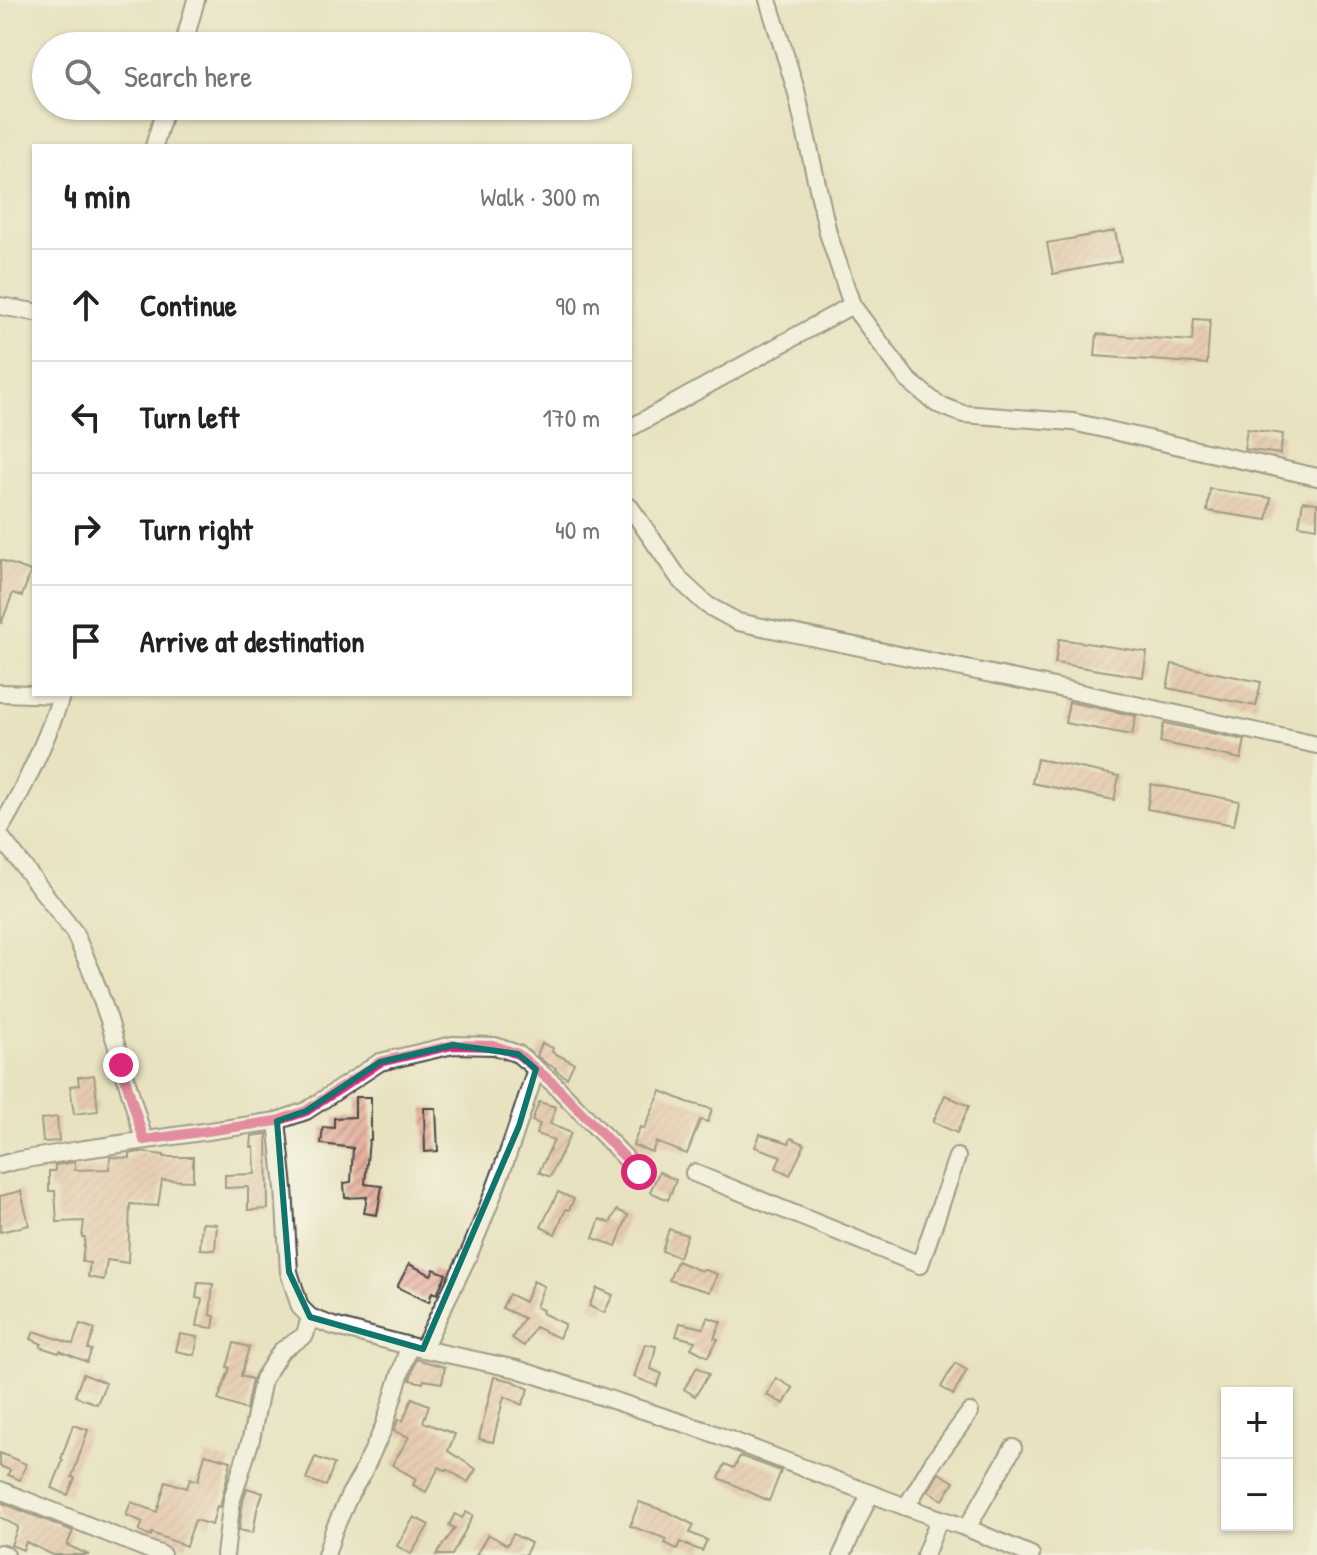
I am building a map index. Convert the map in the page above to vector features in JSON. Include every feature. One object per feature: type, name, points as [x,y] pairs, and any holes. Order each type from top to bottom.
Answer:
[{"type":"street","points":[[187,32],[196,0]]},
{"type":"street","points":[[768,0],[796,90],[828,233],[852,305],[908,380],[937,404],[963,414],[1073,422],[1317,477]]},
{"type":"street","points":[[155,144],[162,120]]},
{"type":"street","points":[[632,427],[852,305]]},
{"type":"street","points":[[0,306],[32,312]]},
{"type":"street","points":[[632,510],[681,581],[707,605],[738,622],[1317,745]]},
{"type":"street","points":[[0,693],[32,694]]},
{"type":"street","points":[[0,829],[47,737],[62,696]]},
{"type":"street","points":[[0,836],[74,932],[109,1020],[144,1140]]},
{"type":"street","points":[[0,1165],[277,1121],[306,1111],[380,1062],[453,1045],[495,1046],[518,1054],[554,1084],[639,1172]]},
{"type":"street","points":[[326,1555],[344,1506],[383,1429],[416,1348],[470,1251],[519,1126],[536,1069]]},
{"type":"street","points":[[277,1121],[289,1272],[300,1307],[310,1317],[416,1348],[531,1374],[704,1430],[967,1528],[1008,1550],[1031,1555]]},
{"type":"street","points":[[694,1173],[920,1265],[957,1157]]},
{"type":"street","points":[[225,1555],[232,1499],[251,1439],[263,1379],[281,1351],[305,1335],[310,1317]]},
{"type":"street","points":[[906,1507],[933,1462],[970,1412]]},
{"type":"street","points":[[967,1528],[1013,1448]]},
{"type":"street","points":[[0,1490],[162,1555]]},
{"type":"street","points":[[842,1555],[870,1494]]},
{"type":"street","points":[[925,1555],[939,1519]]},
{"type":"street","points":[[0,1553],[6,1555]]},
{"type":"highlighted area","points":[[453,1045],[518,1054],[536,1069],[519,1126],[423,1349],[310,1317],[289,1272],[277,1121],[306,1111],[380,1062]]},
{"type":"building","points":[[1115,231],[1121,261],[1053,274],[1047,243]]},
{"type":"building","points":[[1194,319],[1210,320],[1207,364],[1095,356],[1097,334],[1192,341]]},
{"type":"building","points":[[1247,429],[1283,434],[1280,454],[1244,449]]},
{"type":"building","points":[[1210,489],[1271,498],[1267,520],[1207,511]]},
{"type":"building","points":[[1303,501],[1317,503],[1317,528],[1299,525]]},
{"type":"building","points":[[0,560],[31,571],[22,596],[13,593],[1,624]]},
{"type":"building","points":[[1059,639],[1147,652],[1143,677],[1055,663]]},
{"type":"building","points":[[1172,664],[1261,682],[1256,706],[1167,688]]},
{"type":"building","points":[[1069,702],[1136,716],[1132,735],[1065,723]]},
{"type":"building","points":[[1164,723],[1245,740],[1241,759],[1160,742]]},
{"type":"building","points":[[1037,759],[1119,776],[1114,800],[1032,783]]},
{"type":"building","points":[[1151,784],[1239,801],[1234,825],[1147,809]]},
{"type":"building","points":[[542,1043],[574,1063],[567,1078],[537,1056]]},
{"type":"building","points":[[94,1075],[98,1111],[74,1114],[70,1086],[79,1085],[78,1077]]},
{"type":"building","points":[[661,1091],[712,1109],[708,1122],[700,1120],[687,1154],[656,1142],[652,1152],[633,1145],[640,1127],[644,1129]]},
{"type":"building","points":[[945,1095],[969,1106],[957,1133],[933,1122]]},
{"type":"building","points":[[355,1097],[371,1097],[371,1140],[365,1184],[382,1186],[377,1215],[364,1213],[367,1197],[345,1198],[344,1183],[351,1182],[353,1148],[321,1144],[323,1127],[334,1128],[334,1118],[355,1117]]},
{"type":"building","points":[[539,1102],[556,1107],[550,1124],[571,1133],[550,1177],[539,1172],[554,1140],[536,1134],[540,1124],[532,1121]]},
{"type":"building","points":[[424,1108],[436,1108],[438,1151],[425,1152]]},
{"type":"building","points":[[57,1117],[59,1141],[43,1142],[41,1119]]},
{"type":"building","points":[[267,1134],[268,1209],[248,1210],[248,1187],[225,1188],[225,1175],[255,1174],[252,1136]]},
{"type":"building","points":[[760,1134],[789,1143],[791,1138],[805,1144],[790,1175],[776,1168],[781,1156],[755,1147]]},
{"type":"building","points":[[139,1152],[164,1157],[193,1157],[193,1181],[162,1180],[158,1206],[130,1204],[128,1263],[107,1260],[104,1280],[88,1277],[90,1263],[82,1262],[84,1221],[57,1222],[55,1191],[49,1191],[49,1171],[55,1171],[55,1165],[75,1162],[75,1170],[109,1169],[110,1157],[130,1158],[130,1154]]},
{"type":"building","points":[[659,1172],[676,1180],[668,1200],[650,1192]]},
{"type":"building","points":[[21,1191],[29,1225],[0,1232],[0,1196]]},
{"type":"building","points":[[558,1192],[574,1199],[555,1234],[541,1227]]},
{"type":"building","points":[[617,1210],[628,1215],[616,1246],[593,1238],[600,1219],[610,1223]]},
{"type":"building","points":[[202,1223],[217,1224],[215,1250],[200,1249]]},
{"type":"building","points":[[669,1229],[687,1235],[679,1257],[662,1251]]},
{"type":"building","points":[[677,1261],[717,1274],[710,1292],[669,1280]]},
{"type":"building","points":[[409,1264],[431,1275],[434,1269],[446,1274],[437,1294],[432,1292],[429,1302],[397,1287]]},
{"type":"building","points":[[533,1281],[544,1286],[536,1307],[565,1324],[559,1338],[535,1327],[524,1346],[512,1338],[524,1318],[502,1308],[509,1294],[525,1302]]},
{"type":"building","points":[[198,1283],[213,1284],[210,1315],[215,1316],[213,1328],[197,1326],[202,1299],[196,1298]]},
{"type":"building","points":[[597,1288],[613,1295],[604,1313],[589,1306]]},
{"type":"building","points":[[708,1317],[721,1322],[714,1338],[718,1339],[708,1357],[691,1348],[695,1341],[676,1336],[680,1323],[703,1328]]},
{"type":"building","points":[[80,1324],[95,1329],[87,1362],[40,1347],[42,1344],[31,1339],[34,1331],[73,1344]]},
{"type":"building","points":[[180,1334],[198,1337],[195,1355],[176,1351]]},
{"type":"building","points":[[234,1343],[249,1347],[241,1376],[252,1379],[246,1410],[218,1400],[230,1368],[227,1367]]},
{"type":"building","points":[[645,1344],[656,1346],[651,1369],[662,1374],[657,1386],[634,1377]]},
{"type":"building","points":[[416,1359],[445,1367],[442,1383],[410,1380]]},
{"type":"building","points":[[955,1363],[967,1370],[953,1395],[941,1387]]},
{"type":"building","points":[[697,1367],[709,1374],[695,1396],[684,1389]]},
{"type":"building","points":[[83,1374],[106,1383],[97,1404],[75,1396]]},
{"type":"building","points":[[494,1377],[529,1389],[522,1405],[504,1396],[493,1442],[479,1439]]},
{"type":"building","points":[[776,1378],[793,1388],[784,1404],[767,1395]]},
{"type":"building","points":[[412,1398],[429,1405],[423,1422],[455,1434],[448,1451],[476,1469],[468,1482],[439,1467],[426,1492],[413,1485],[416,1479],[392,1465],[409,1437],[394,1431],[398,1419],[403,1421]]},
{"type":"building","points":[[73,1425],[88,1430],[68,1495],[52,1488]]},
{"type":"building","points":[[0,1453],[26,1464],[20,1480],[8,1475],[10,1470],[0,1466]]},
{"type":"building","points":[[205,1454],[231,1461],[220,1507],[217,1506],[212,1525],[195,1520],[186,1546],[139,1531],[143,1522],[126,1515],[131,1502],[157,1512],[166,1481],[187,1488],[190,1478],[198,1481]]},
{"type":"building","points":[[740,1456],[781,1471],[769,1501],[719,1478],[725,1464],[734,1468]]},
{"type":"building","points":[[315,1457],[334,1464],[326,1486],[306,1479]]},
{"type":"building","points":[[939,1473],[954,1482],[943,1500],[928,1491]]},
{"type":"building","points":[[247,1488],[263,1493],[253,1533],[239,1530]]},
{"type":"building","points":[[0,1502],[73,1531],[67,1545],[89,1555],[53,1555],[26,1542],[23,1550],[11,1545],[18,1527],[0,1517]]},
{"type":"building","points":[[639,1502],[694,1525],[690,1533],[707,1540],[702,1551],[680,1542],[677,1549],[665,1543],[667,1539],[630,1526]]},
{"type":"building","points":[[466,1512],[473,1516],[452,1555],[436,1555],[455,1528],[449,1525],[455,1514],[462,1518]]},
{"type":"building","points":[[414,1517],[429,1525],[411,1554],[397,1546]]},
{"type":"building","points":[[488,1534],[507,1545],[513,1534],[531,1543],[525,1555],[476,1555]]},
{"type":"route","points":[[121,1065],[144,1140],[277,1121],[306,1111],[380,1062],[453,1045],[495,1046],[518,1054],[554,1084],[639,1172]]}]
